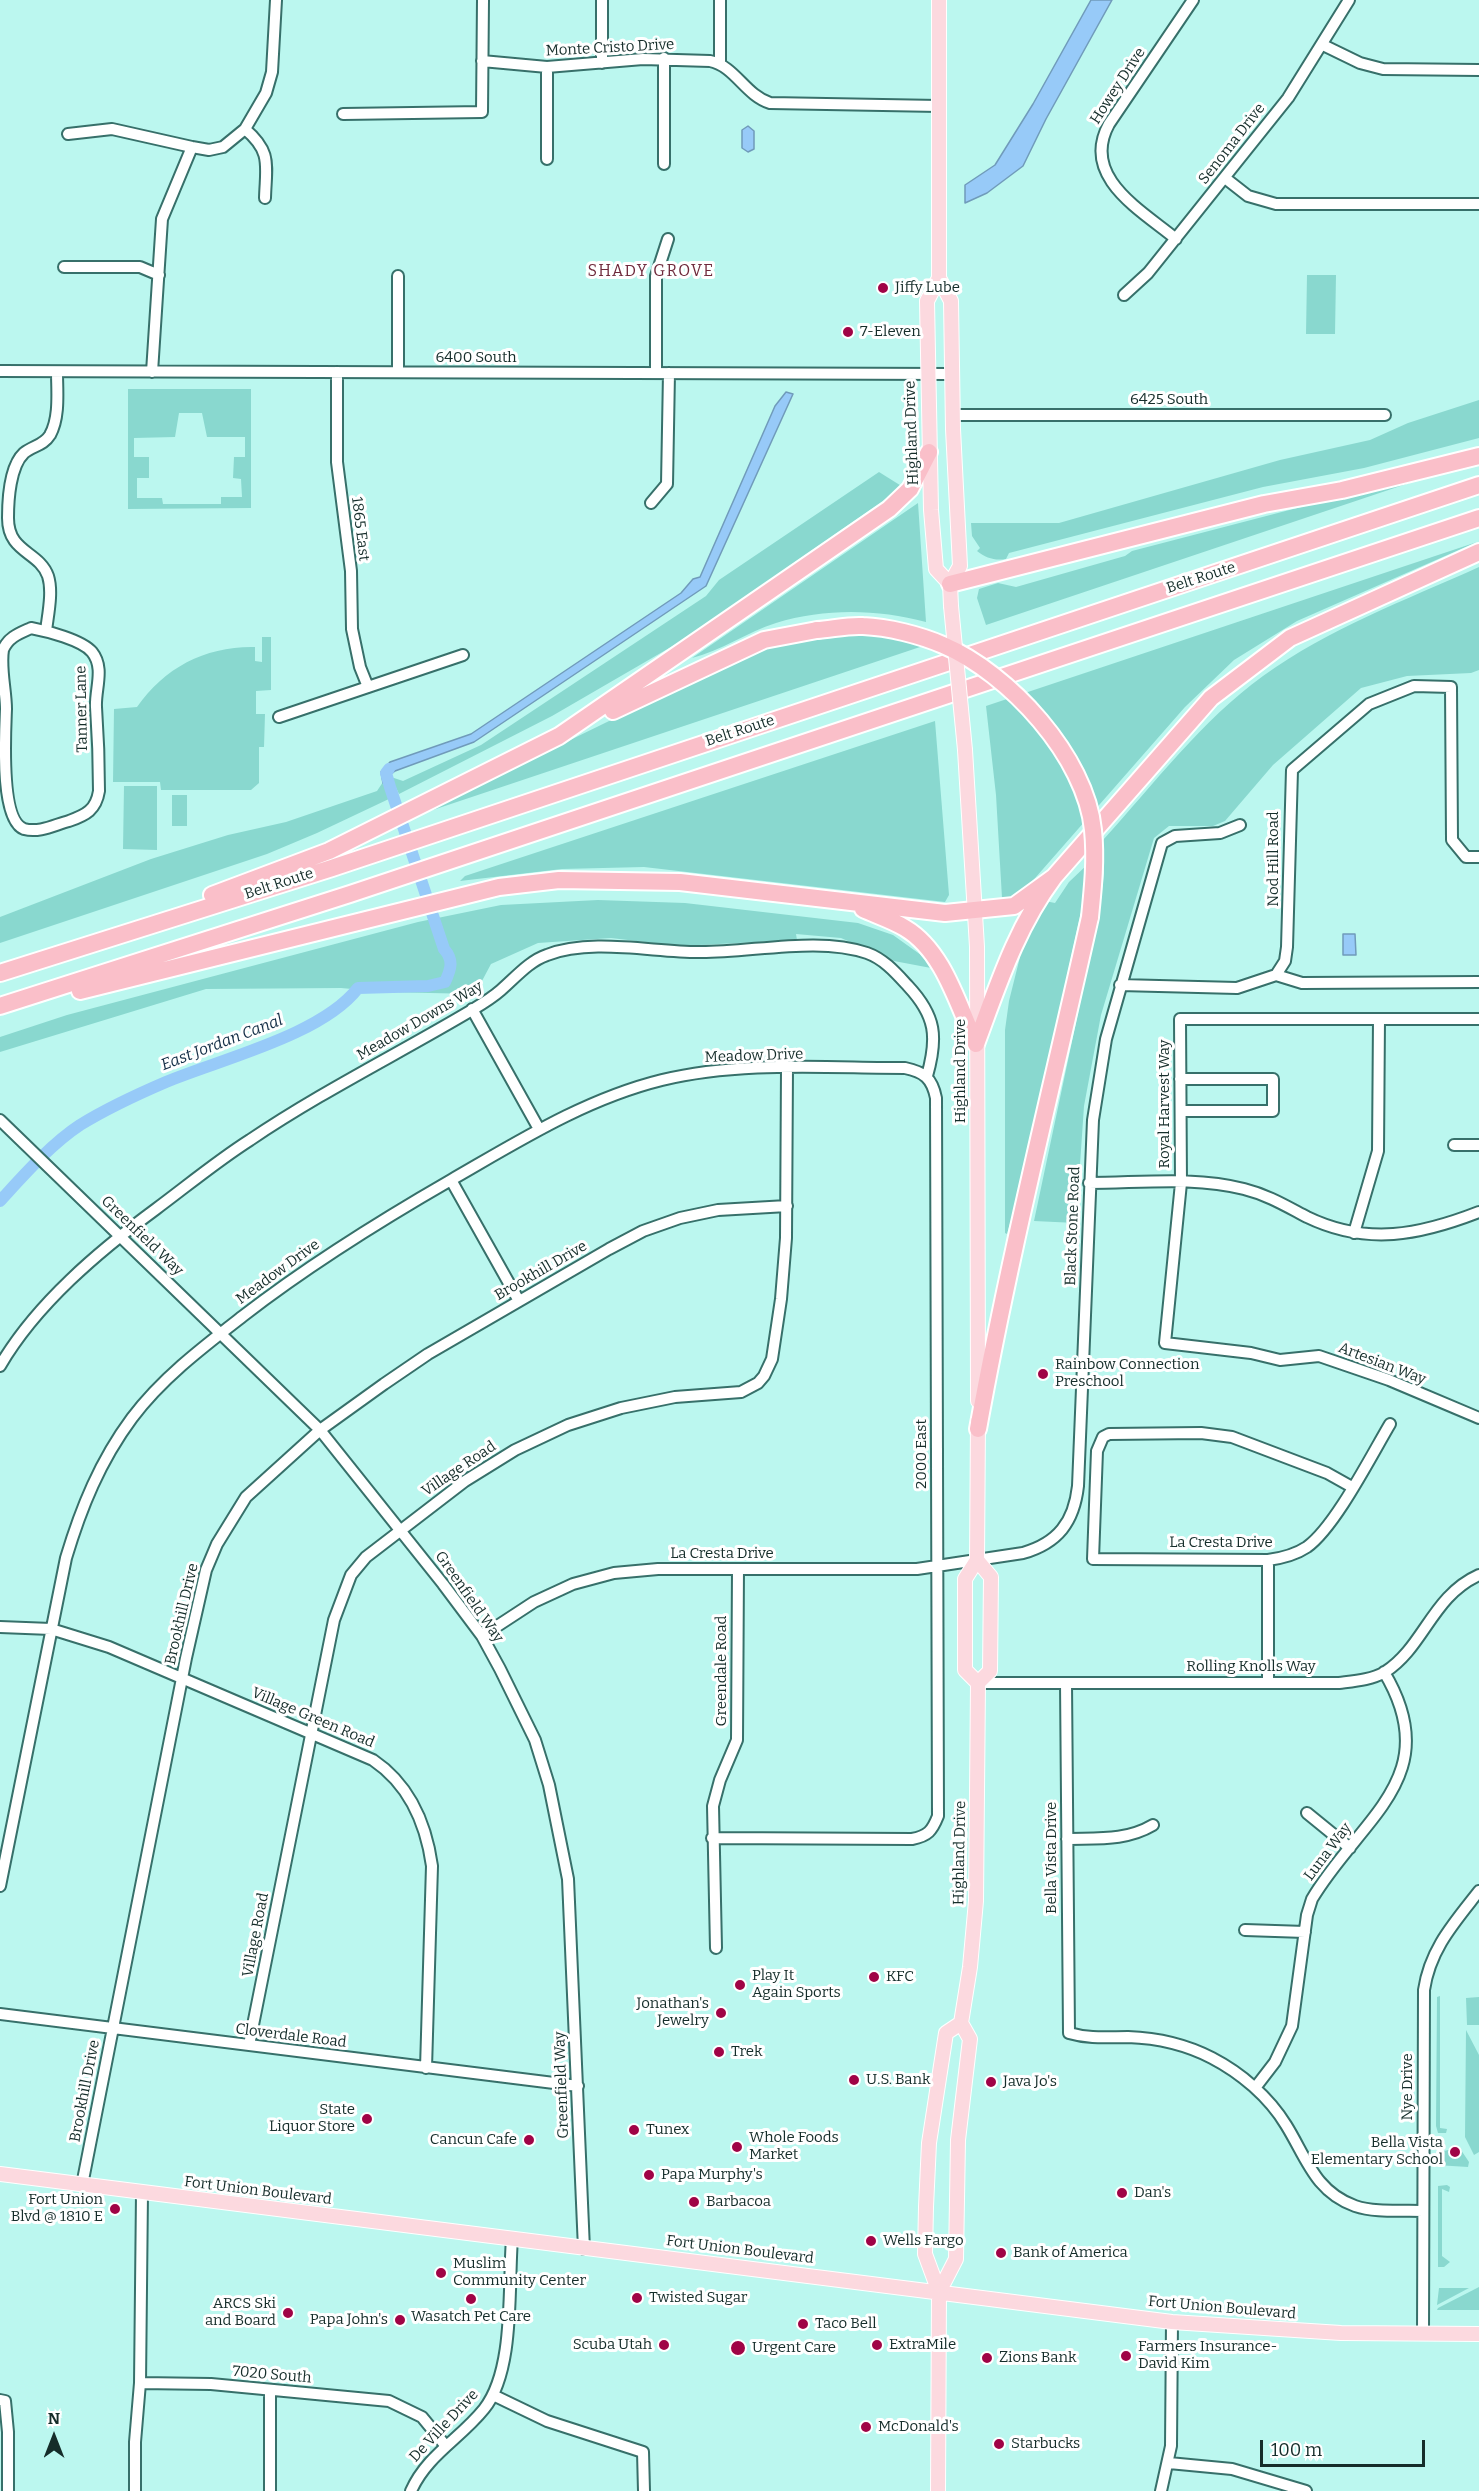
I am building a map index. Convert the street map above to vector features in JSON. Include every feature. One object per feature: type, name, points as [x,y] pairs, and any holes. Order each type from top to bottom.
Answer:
[{"type":"highway","points":[[559,736],[889,509],[910,489],[929,452]]},
{"type":"highway","points":[[950,584],[1264,504],[1342,490],[1479,456]]},
{"type":"highway","name":"Belt Route","points":[[0,973],[332,868],[1479,485]]},
{"type":"highway","name":"Belt Route","points":[[0,1006],[350,894],[1479,518]]},
{"type":"highway","points":[[976,1044],[1008,958],[1031,907],[1053,877],[1211,698],[1290,638],[1479,552]]},
{"type":"highway","points":[[36,961],[329,851],[559,736],[764,640],[817,630],[863,626],[904,633],[943,645],[983,669],[1023,701],[1060,746],[1081,786],[1093,828],[1095,877],[1090,917],[1037,1158],[1009,1266],[978,1429]]},
{"type":"highway","points":[[0,1011],[499,887],[558,880],[680,882],[945,913],[1014,906],[1053,877]]},
{"type":"highway","points":[[848,902],[906,928],[927,946],[946,975],[976,1044]]},
{"type":"main road","name":"Highland Drive","points":[[939,0],[939,278],[951,302],[952,415],[960,566],[950,584],[976,911],[977,1560],[965,1579],[965,1670],[978,1683]]},
{"type":"main road","name":"Highland Drive","points":[[939,278],[927,301],[929,452],[936,569],[950,584]]},
{"type":"main road","name":"Highland Drive","points":[[939,2292],[956,2259],[958,2140],[970,2039],[961,2023],[970,1967],[976,1901],[978,1683],[990,1671],[991,1577],[977,1560]]},
{"type":"main road","name":"Highland Drive","points":[[938,2491],[939,2292],[925,2254],[929,2143],[946,2033],[961,2023]]},
{"type":"main road","name":"Fort Union Boulevard","points":[[0,2174],[1172,2322],[1305,2331],[1479,2334]]},
{"type":"street","points":[[68,134],[112,129],[192,147],[217,149],[245,129],[266,93],[272,72],[276,0]]},
{"type":"street","points":[[343,114],[482,112],[483,0]]},
{"type":"street","points":[[602,0],[602,63]]},
{"type":"street","points":[[720,0],[720,63],[757,99],[770,103],[939,106]]},
{"type":"street","name":"Howey Drive","points":[[1176,239],[1112,185],[1102,163],[1101,147],[1109,124],[1193,0]]},
{"type":"street","name":"Senoma Drive","points":[[1124,295],[1148,273],[1288,98],[1349,0]]},
{"type":"street","points":[[1323,45],[1360,63],[1383,69],[1479,70]]},
{"type":"street","points":[[664,58],[664,164]]},
{"type":"street","name":"Monte Cristo Drive","points":[[482,61],[547,67],[664,58],[720,63]]},
{"type":"street","points":[[547,67],[547,159]]},
{"type":"street","points":[[245,129],[262,144],[265,153],[265,198]]},
{"type":"street","points":[[152,372],[162,219],[192,147]]},
{"type":"street","points":[[1225,178],[1255,199],[1276,204],[1479,204]]},
{"type":"street","points":[[656,373],[656,276],[668,239]]},
{"type":"street","points":[[64,267],[140,267],[159,275]]},
{"type":"street","points":[[398,276],[398,372]]},
{"type":"street","name":"6400 South","points":[[0,372],[951,374]]},
{"type":"street","points":[[46,631],[48,576],[43,567],[16,543],[10,534],[8,518],[18,460],[26,452],[44,442],[53,427],[57,401],[57,372]]},
{"type":"street","name":"1865 East","points":[[337,372],[337,462],[351,571],[352,629],[360,667],[368,687]]},
{"type":"street","points":[[651,503],[667,484],[669,373]]},
{"type":"street","name":"6425 South","points":[[952,415],[1385,416]]},
{"type":"street","name":"Tanner Lane","points":[[31,628],[46,631],[88,648],[98,664],[98,796],[95,806],[88,813],[51,828],[29,830],[14,824],[6,811],[2,770],[6,709],[2,654],[5,646],[15,636],[31,628]]},
{"type":"street","points":[[279,717],[463,655]]},
{"type":"street","name":"Nod Hill Road","points":[[1276,975],[1285,961],[1287,946],[1289,776],[1292,770],[1369,704],[1414,686],[1451,687],[1452,840],[1466,857],[1479,857]]},
{"type":"street","name":"Black Stone Road","points":[[977,1560],[1038,1549],[1060,1533],[1076,1508],[1089,1183],[1097,1090],[1120,985],[1159,851],[1168,838],[1182,834],[1220,833],[1240,825]]},
{"type":"street","name":"Meadow Downs Way","points":[[0,1366],[58,1292],[120,1237],[249,1140],[361,1072],[472,1009],[503,989],[535,961],[548,954],[571,950],[621,948],[708,952],[843,948],[868,953],[886,963],[927,1009],[933,1026],[933,1045],[927,1076]]},
{"type":"street","points":[[1120,985],[1237,988],[1276,975],[1302,983],[1479,982]]},
{"type":"street","points":[[472,1009],[539,1129]]},
{"type":"street","name":"Royal Harvest Way","points":[[1165,1343],[1181,1183],[1180,1018],[1479,1019]]},
{"type":"street","points":[[1354,1233],[1378,1151],[1379,1019]]},
{"type":"street","name":"Meadow Drive","points":[[0,1886],[66,1558],[81,1509],[103,1461],[132,1418],[165,1381],[221,1333],[342,1244],[539,1129],[619,1092],[703,1072],[787,1068],[905,1068],[927,1076]]},
{"type":"street","name":"Village Road","points":[[249,2045],[311,1733],[341,1596],[351,1575],[366,1557],[401,1528],[475,1475],[515,1450],[568,1425],[621,1408],[675,1397],[741,1392],[758,1383],[772,1359],[781,1299],[787,1206],[787,1068]]},
{"type":"street","name":"2000 East","points":[[712,1838],[912,1839],[923,1837],[931,1832],[938,1816],[936,1098],[933,1085],[927,1076]]},
{"type":"street","points":[[1180,1079],[1273,1079],[1273,1111],[1181,1111]]},
{"type":"street","name":"Greenfield Way","points":[[0,1120],[320,1430],[401,1528],[482,1636],[535,1740],[560,1829],[568,1879],[584,2248]]},
{"type":"street","points":[[1454,1145],[1479,1145]]},
{"type":"street","points":[[451,1180],[519,1301]]},
{"type":"street","points":[[1089,1183],[1206,1182],[1245,1189],[1266,1196],[1324,1224],[1370,1236],[1428,1230],[1479,1212]]},
{"type":"street","name":"Brookhill Drive","points":[[82,2185],[206,1570],[230,1520],[246,1497],[265,1477],[320,1430],[428,1354],[643,1231],[680,1218],[718,1210],[787,1206]]},
{"type":"street","name":"Artesian Way","points":[[1165,1343],[1251,1353],[1280,1360],[1319,1356],[1389,1380],[1479,1418]]},
{"type":"street","name":"La Cresta Drive","points":[[1352,1487],[1326,1473],[1232,1437],[1201,1433],[1117,1433],[1103,1437],[1097,1451],[1093,1559],[1268,1560],[1298,1552],[1318,1537],[1352,1487],[1390,1424]]},
{"type":"street","name":"La Cresta Drive","points":[[482,1636],[534,1602],[573,1584],[604,1576],[658,1569],[917,1569],[977,1560]]},
{"type":"street","points":[[1268,1560],[1269,1682]]},
{"type":"street","name":"Greendale Road","points":[[716,1948],[713,1806],[720,1780],[737,1740],[738,1569]]},
{"type":"street","name":"Rolling Knolls Way","points":[[978,1683],[1355,1682],[1384,1672],[1403,1655],[1452,1592],[1479,1575]]},
{"type":"street","name":"Village Green Road","points":[[0,1627],[51,1629],[109,1647],[311,1733],[384,1767],[409,1796],[418,1812],[428,1838],[432,1866],[426,2068]]},
{"type":"street","name":"Luna Way","points":[[1255,2088],[1275,2062],[1292,2026],[1312,1899],[1389,1796],[1405,1762],[1408,1742],[1406,1721],[1400,1700],[1384,1672]]},
{"type":"street","name":"Bella Vista Drive","points":[[1066,1683],[1069,2033],[1085,2037],[1160,2040],[1188,2048],[1234,2071],[1255,2088]]},
{"type":"street","points":[[1307,1813],[1350,1848]]},
{"type":"street","points":[[1066,1839],[1120,1838],[1138,1834],[1153,1825]]},
{"type":"street","name":"Nye Drive","points":[[1424,2334],[1425,1983],[1432,1957],[1443,1936],[1479,1891]]},
{"type":"street","points":[[1245,1930],[1305,1932]]},
{"type":"street","name":"Cloverdale Road","points":[[0,2014],[578,2086]]},
{"type":"street","points":[[1255,2088],[1286,2124],[1318,2181],[1335,2196],[1356,2206],[1379,2210],[1423,2211]]},
{"type":"street","points":[[135,2491],[135,2432],[140,2382],[142,2193]]},
{"type":"street","name":"De Ville Drive","points":[[411,2491],[424,2468],[445,2445],[474,2421],[493,2395],[504,2362],[512,2239]]},
{"type":"street","points":[[1161,2491],[1169,2463],[1172,2322]]},
{"type":"street","name":"7020 South","points":[[140,2382],[211,2384],[389,2401],[422,2417],[445,2445]]},
{"type":"street","points":[[270,2390],[270,2491]]},
{"type":"street","points":[[493,2395],[547,2421],[643,2452],[644,2491]]},
{"type":"street","points":[[2,2400],[8,2432],[8,2491]]},
{"type":"street","points":[[1169,2463],[1232,2469],[1306,2491]]},
{"type":"shaded area","points":[[1091,0],[1112,0],[1046,119],[1023,166],[987,193],[965,203],[965,185],[995,165],[1033,104]]},
{"type":"shaded area","points":[[748,126],[754,131],[754,149],[748,152],[742,148],[742,130]]},
{"type":"shaded area","points":[[1307,275],[1336,275],[1335,334],[1306,334]]},
{"type":"shaded area","points":[[128,389],[251,389],[251,508],[128,509]],"holes":[[[179,413],[202,413],[207,437],[245,437],[245,457],[234,457],[233,478],[241,479],[242,497],[221,497],[221,504],[163,504],[162,498],[137,498],[137,478],[149,478],[149,457],[134,457],[134,438],[175,437]]]},
{"type":"shaded area","points":[[786,392],[793,394],[706,586],[474,742],[395,771],[390,775],[392,782],[383,783],[381,772],[390,762],[471,734],[681,593],[693,579],[700,577],[775,406]]},
{"type":"shaded area","points":[[1479,400],[1479,438],[1364,468],[1263,487],[1009,553],[1006,559],[1002,560],[987,557],[977,551],[980,548],[972,536],[971,523],[1059,523],[1280,460],[1370,440],[1408,423]]},
{"type":"shaded area","points":[[1466,464],[986,625],[977,598],[979,589],[998,583],[1016,587],[1125,556],[1132,551]]},
{"type":"shaded area","points":[[879,472],[903,487],[683,640],[552,716],[399,794],[391,777],[403,781],[481,745],[706,596],[719,580]]},
{"type":"shaded area","points":[[918,503],[926,622],[870,613],[813,615],[776,623],[692,658]]},
{"type":"shaded area","points":[[1477,542],[1297,621],[1234,660],[1185,707],[1029,885],[1009,899],[1002,898],[996,795],[986,706]]},
{"type":"shaded area","points":[[1479,567],[1479,670],[1471,673],[1407,676],[1361,688],[1273,765],[1225,821],[1213,826],[1169,826],[1154,838],[1101,1015],[1084,1106],[1076,1223],[1034,1221],[1100,909],[1104,873],[1103,840],[1199,732],[1219,712],[1263,676],[1288,659],[1341,630]]},
{"type":"shaded area","points":[[825,628],[922,637],[923,646],[415,816],[750,652]]},
{"type":"shaded area","points":[[262,637],[271,637],[271,690],[256,691],[256,714],[265,714],[264,747],[259,747],[259,783],[251,790],[161,790],[160,782],[113,782],[114,709],[137,707],[160,681],[174,670],[204,655],[220,650],[255,647],[255,661],[262,662]]},
{"type":"shaded area","points":[[935,721],[949,895],[945,902],[644,867],[562,869],[460,881],[465,876]]},
{"type":"shaded area","points":[[385,779],[391,798],[317,833],[267,854],[0,943],[0,917],[151,859],[228,835],[286,822],[377,791]]},
{"type":"shaded area","points":[[124,786],[157,786],[157,850],[123,849]]},
{"type":"shaded area","points":[[172,795],[187,795],[187,826],[172,826]]},
{"type":"shaded area","points":[[1089,863],[1087,887],[1040,1104],[1007,1234],[1005,1233],[1005,1030],[1009,1001],[1020,957],[1018,955],[1045,901],[1055,903],[1069,882]]},
{"type":"shaded area","points":[[598,900],[685,903],[858,923],[893,935],[921,955],[931,968],[894,961],[841,938],[796,934],[797,940],[679,946],[611,938],[538,943],[491,964],[475,994],[385,992],[341,988],[206,989],[0,1052],[0,1037],[67,1015],[418,922],[501,905]]},
{"type":"shaded area","points":[[1343,934],[1355,934],[1356,955],[1343,955]]},
{"type":"shaded area","points":[[1440,1996],[1440,2128],[1447,2129],[1446,2133],[1438,2133],[1436,2126],[1437,1997]]},
{"type":"shaded area","points":[[1479,1997],[1479,2025],[1467,2025],[1466,1998]]},
{"type":"shaded area","points":[[1466,2030],[1479,2055],[1479,2152],[1474,2155],[1465,2137]]},
{"type":"shaded area","points":[[1459,2147],[1469,2162],[1468,2167],[1436,2165],[1437,2153]]},
{"type":"shaded area","points":[[1438,2186],[1450,2187],[1449,2192],[1442,2189],[1442,2256],[1450,2262],[1444,2267],[1438,2267]]},
{"type":"shaded area","points":[[1479,2287],[1479,2310],[1437,2310],[1438,2308]]},
{"type":"shaded area","points":[[1439,2288],[1469,2288],[1437,2305]]},
{"type":"waterway","name":"East Jordan Canal","points":[[0,1201],[58,1141],[80,1125],[122,1102],[166,1082],[296,1032],[342,1005],[358,988],[428,986],[445,982],[450,969],[450,961],[390,787],[386,773],[389,769]]},
{"type":"place","name":"Jiffy Lube","points":[[883,288]]},
{"type":"place","name":"7-Eleven","points":[[848,332]]},
{"type":"place","name":"Rainbow Connection Preschool","points":[[1043,1374]]},
{"type":"place","name":"KFC","points":[[874,1977]]},
{"type":"place","name":"Play It Again Sports","points":[[740,1985]]},
{"type":"place","name":"Jonathan's Jewelry","points":[[721,2013]]},
{"type":"place","name":"Trek","points":[[719,2052]]},
{"type":"place","name":"U.S. Bank","points":[[854,2080]]},
{"type":"place","name":"Java Jo's","points":[[991,2082]]},
{"type":"place","name":"State Liquor Store","points":[[367,2119]]},
{"type":"place","name":"Tunex","points":[[634,2130]]},
{"type":"place","name":"Cancun Cafe","points":[[529,2140]]},
{"type":"place","name":"Whole Foods Market","points":[[737,2147]]},
{"type":"place","name":"Bella Vista Elementary School","points":[[1455,2152]]},
{"type":"place","name":"Papa Murphy's","points":[[649,2175]]},
{"type":"place","name":"Dan's","points":[[1122,2193]]},
{"type":"place","name":"Barbacoa","points":[[694,2202]]},
{"type":"place","name":"Fort Union Blvd @ 1810 E","points":[[115,2209]]},
{"type":"place","name":"Wells Fargo","points":[[871,2241]]},
{"type":"place","name":"Bank of America","points":[[1001,2253]]},
{"type":"place","name":"Muslim Community Center","points":[[441,2273]]},
{"type":"place","name":"Twisted Sugar","points":[[637,2298]]},
{"type":"place","name":"Wasatch Pet Care","points":[[471,2299]]},
{"type":"place","name":"ARCS Ski and Board","points":[[288,2313]]},
{"type":"place","name":"Papa John's","points":[[400,2320]]},
{"type":"place","name":"Taco Bell","points":[[803,2324]]},
{"type":"place","name":"Scuba Utah","points":[[664,2345]]},
{"type":"place","name":"ExtraMile","points":[[877,2345]]},
{"type":"place","name":"Urgent Care","points":[[738,2348]]},
{"type":"place","name":"Farmers Insurance- David Kim","points":[[1126,2356]]},
{"type":"place","name":"Zions Bank","points":[[987,2358]]},
{"type":"place","name":"McDonald's","points":[[866,2427]]},
{"type":"place","name":"Starbucks","points":[[999,2444]]},
{"type":"district","name":"SHADY GROVE","points":[[651,272]]}]
